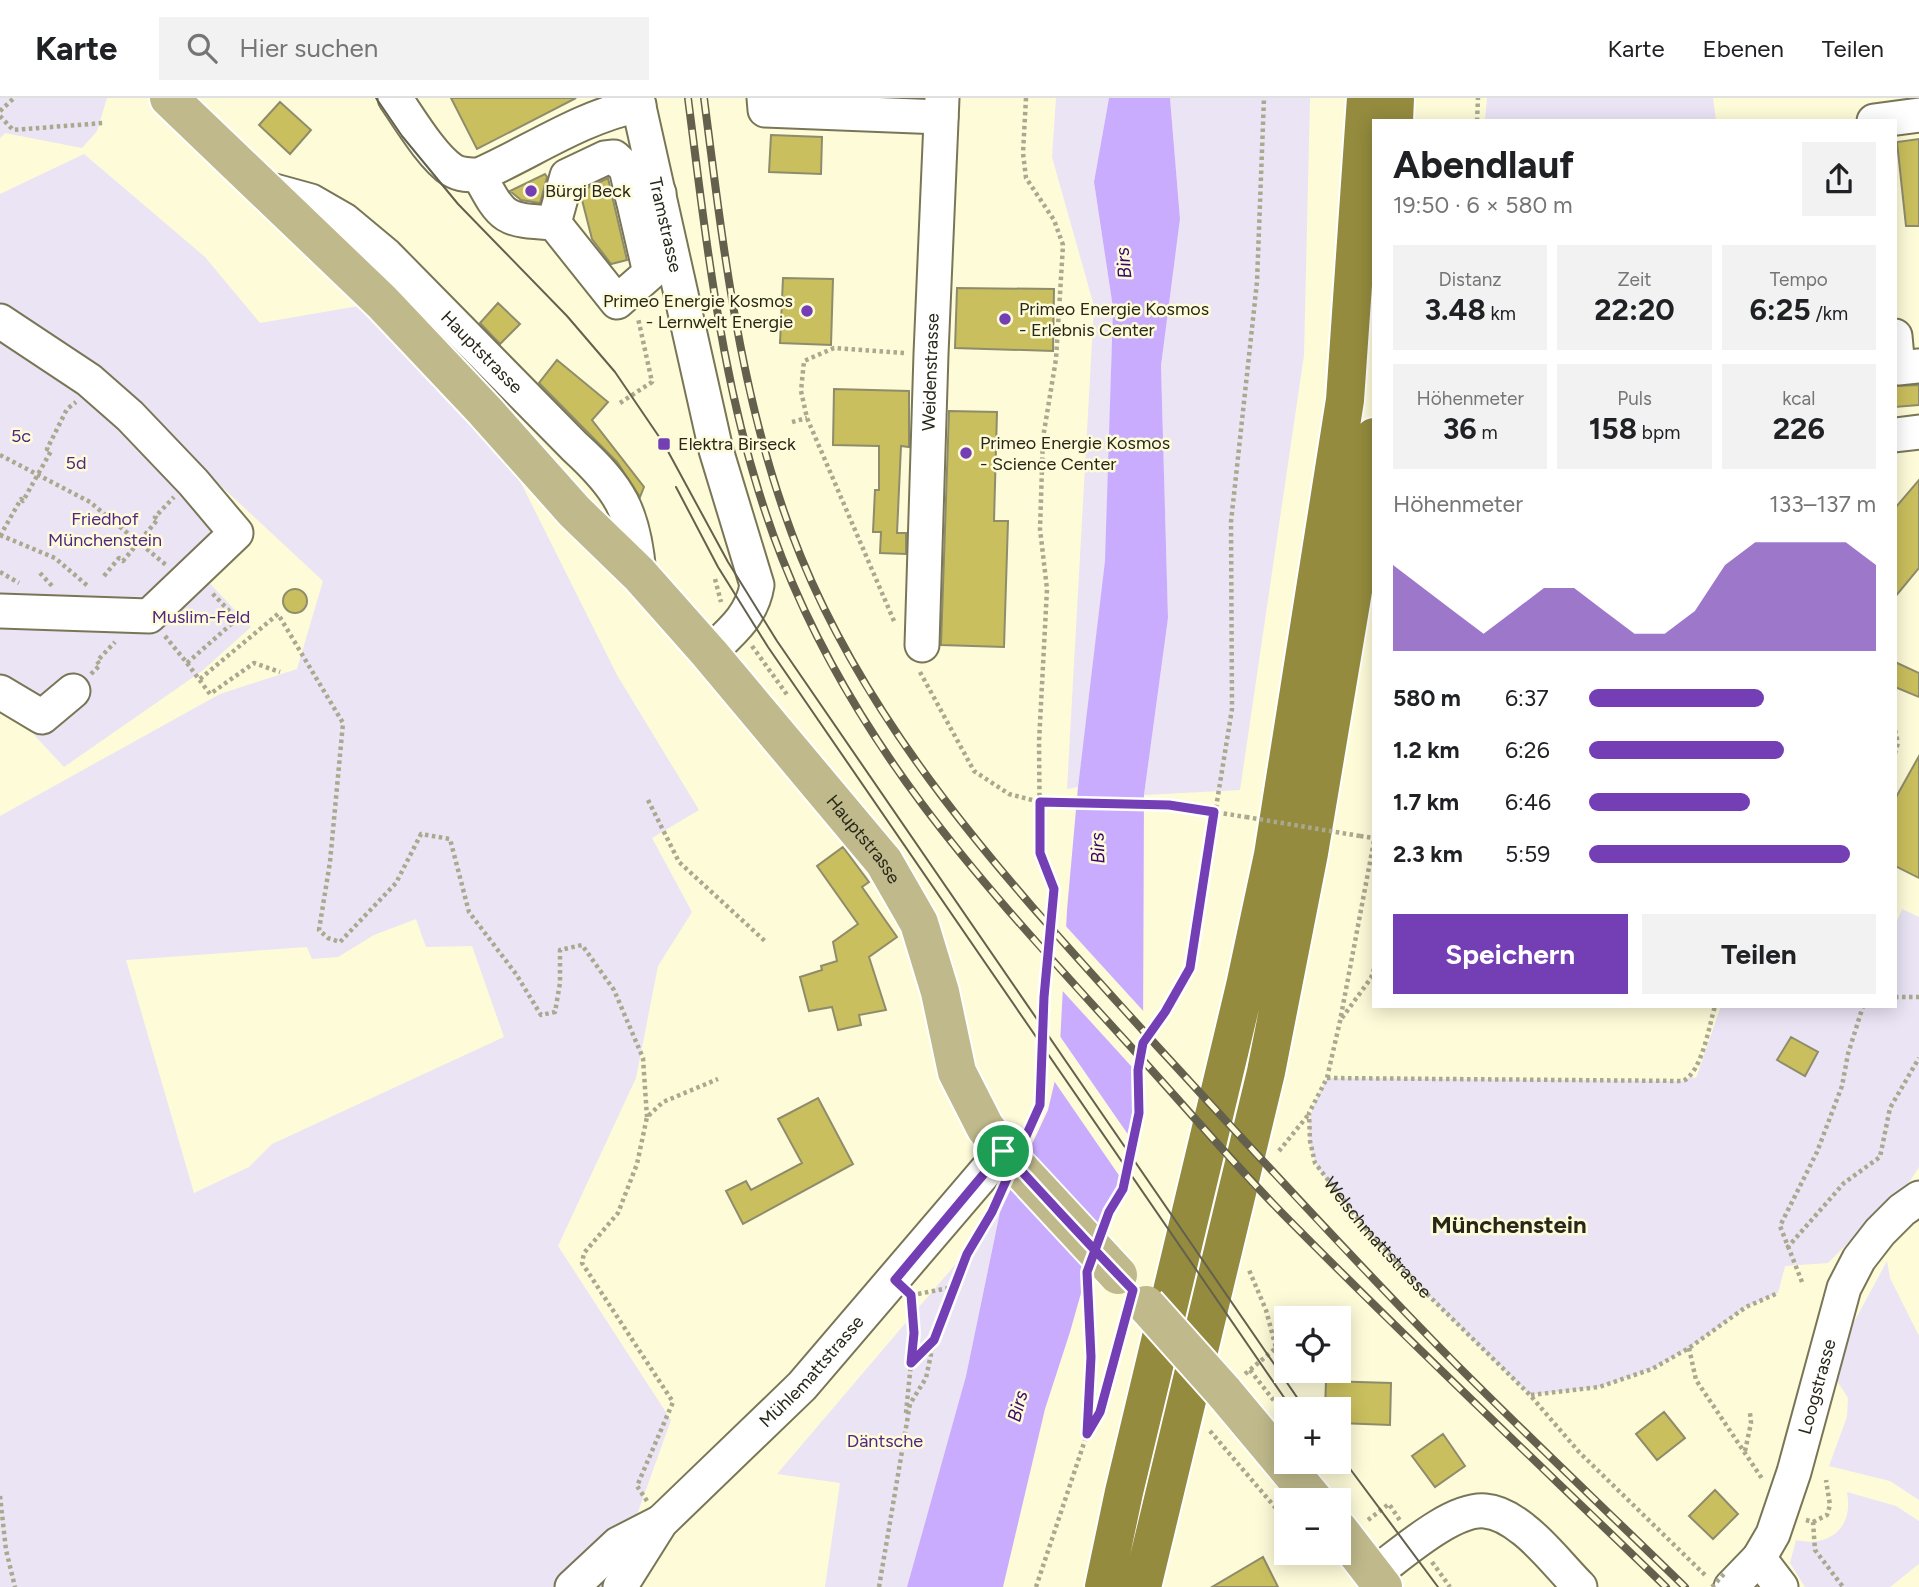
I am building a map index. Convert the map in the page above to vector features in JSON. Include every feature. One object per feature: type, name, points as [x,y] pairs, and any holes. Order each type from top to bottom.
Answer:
[{"type":"highway","points":[[1104,1587],[1124,1492],[1245,986],[1273,855],[1345,400],[1366,98]]},
{"type":"highway","points":[[1394,119],[1395,98]]},
{"type":"highway","points":[[1142,1587],[1269,1058],[1309,853],[1357,567],[1372,452]]},
{"type":"main road","name":"Hauptstrasse","points":[[169,98],[382,302],[574,510],[639,573],[884,862],[919,923],[931,958],[957,1072],[985,1127],[1013,1146],[1121,1286],[1237,1380],[1306,1488]]},
{"type":"main road","points":[[1351,1545],[1378,1580]]},
{"type":"street","points":[[396,98],[416,128],[451,169],[466,175],[479,175],[502,213],[520,221],[554,223],[617,302],[650,273],[646,196],[626,168],[614,157],[605,158],[567,176],[554,223]]},
{"type":"street","points":[[764,98],[765,110],[942,108]]},
{"type":"street","name":"Tramstrasse","points":[[479,175],[584,122],[638,102],[646,196],[716,450],[757,585],[747,615],[709,653]]},
{"type":"street","name":"Weidenstrasse","points":[[922,645],[942,108]]},
{"type":"street","points":[[1889,119],[1919,115]]},
{"type":"street","points":[[0,321],[89,380],[130,416],[193,482],[236,534],[194,583],[149,615],[0,611]]},
{"type":"street","points":[[1897,357],[1898,368],[1919,366]]},
{"type":"street","points":[[1897,435],[1919,432]]},
{"type":"street","points":[[0,692],[42,717],[80,684]]},
{"type":"street","name":"Mühlemattstrasse","points":[[620,1587],[661,1522],[802,1386],[1013,1146]]},
{"type":"street","name":"Loogstrasse","points":[[1724,1584],[1759,1558],[1773,1534],[1844,1287],[1859,1259],[1880,1232],[1902,1210],[1919,1198]]},
{"type":"street","points":[[1378,1580],[1441,1525],[1466,1513],[1485,1511],[1507,1518],[1524,1530],[1580,1587]]},
{"type":"street","points":[[572,1587],[618,1544],[661,1522]]},
{"type":"street","points":[[1759,1558],[1781,1587]]},
{"type":"path","points":[[14,98],[0,113],[13,130],[103,123]]},
{"type":"path","points":[[1013,1146],[1040,1105],[1044,997],[1054,889],[1040,853],[1039,742],[1047,589],[1040,529],[1043,438],[1056,359],[1063,245],[1054,220],[1026,178],[1023,153],[1026,98]]},
{"type":"path","points":[[1105,1224],[1123,1189],[1139,1113],[1138,1070],[1143,1043],[1165,1012],[1190,968],[1232,709],[1231,522],[1257,282],[1264,98]]},
{"type":"path","points":[[1477,119],[1478,98]]},
{"type":"path","points":[[620,403],[652,382],[638,319],[639,312]]},
{"type":"path","points":[[792,422],[807,418],[801,391],[804,361],[834,348],[931,354]]},
{"type":"path","points":[[55,558],[0,535],[51,451],[47,449],[62,417],[75,403]]},
{"type":"path","points":[[0,455],[90,502],[237,619],[187,663]]},
{"type":"path","points":[[104,576],[119,558],[123,561],[158,519],[155,517],[180,491]]},
{"type":"path","points":[[200,679],[278,614],[344,723],[330,862],[318,930],[328,938],[340,942],[396,883],[421,834],[450,839],[469,912],[516,974],[541,1015],[555,1012],[561,983],[560,950],[582,945],[614,990],[643,1058],[647,1117],[637,1164],[618,1213],[584,1253],[582,1263],[673,1402],[637,1486],[661,1522]]},
{"type":"path","points":[[149,615],[210,694],[254,663],[280,672]]},
{"type":"path","points":[[80,684],[100,665],[97,661],[121,636]]},
{"type":"path","points":[[648,800],[679,862],[767,943]]},
{"type":"path","name":"Welschmattstrasse","points":[[1040,802],[1169,805],[1372,839]]},
{"type":"path","name":"Welschmattstrasse","points":[[1372,851],[1327,1078],[1309,1113],[1310,1141],[1315,1163],[1366,1229],[1530,1395],[1579,1452],[1724,1584]]},
{"type":"path","points":[[1340,1021],[1372,975]]},
{"type":"path","points":[[1897,997],[1919,997]]},
{"type":"path","points":[[1327,1078],[1683,1081],[1690,1077],[1697,1066],[1714,1008]]},
{"type":"path","points":[[1802,1282],[1780,1226],[1817,1152],[1842,1086],[1847,1054],[1862,1008]]},
{"type":"path","points":[[1787,1248],[1844,1183],[1880,1157],[1890,1108],[1919,1058]]},
{"type":"path","points":[[647,1117],[663,1102],[718,1079]]},
{"type":"path","points":[[878,1587],[910,1404],[926,1378],[934,1340],[967,1254],[997,1200]]},
{"type":"path","points":[[1244,1263],[1253,1275],[1276,1348],[1237,1380],[1274,1404]]},
{"type":"path","points":[[1036,1587],[1087,1434],[1100,1412],[1121,1286]]},
{"type":"path","points":[[1087,1434],[1091,1357],[1121,1286]]},
{"type":"path","points":[[900,1470],[914,1333],[911,1295],[955,1287]]},
{"type":"path","points":[[1530,1395],[1599,1387],[1652,1369],[1689,1348],[1746,1307],[1778,1293]]},
{"type":"path","points":[[911,1363],[934,1340]]},
{"type":"path","points":[[1689,1348],[1696,1380],[1782,1510],[1813,1522],[1827,1515],[1830,1504],[1826,1480]]},
{"type":"path","points":[[1745,1452],[1751,1423],[1750,1413]]},
{"type":"path","points":[[1206,1427],[1274,1506]]},
{"type":"path","points":[[0,1496],[6,1550],[15,1587]]},
{"type":"path","points":[[1813,1522],[1815,1550],[1843,1587]]},
{"type":"path","points":[[1432,1562],[1442,1555]]},
{"type":"green space","points":[[0,98],[107,98],[97,131],[82,148],[5,133],[0,138]]},
{"type":"green space","points":[[1056,98],[1109,98],[1094,182],[1113,308],[1106,556],[1078,787],[1067,789],[1094,306],[1052,157]]},
{"type":"green space","points":[[1170,98],[1310,98],[1304,355],[1240,790],[1144,795],[1168,618],[1161,366],[1180,219]]},
{"type":"green space","points":[[1487,98],[1713,98],[1716,119],[1485,119]]},
{"type":"green space","points":[[84,154],[205,257],[260,323],[382,302],[485,411],[617,675],[699,810],[652,838],[692,912],[658,966],[636,1078],[558,1246],[671,1420],[619,1565],[607,1587],[0,1587],[0,816],[220,694],[297,669],[323,581],[163,432],[245,531],[200,573],[251,627],[202,671],[64,767],[9,708],[0,706],[0,194]],"holes":[[[416,919],[426,947],[472,946],[504,1037],[272,1144],[249,1167],[194,1193],[126,960],[307,947],[312,959],[338,957],[374,935]]]},
{"type":"green space","points":[[1902,909],[1919,917],[1919,1167],[1910,1181],[1828,1263],[1785,1266],[1778,1293],[1746,1307],[1689,1348],[1652,1369],[1599,1387],[1530,1395],[1433,1300],[1363,1225],[1314,1159],[1309,1136],[1310,1117],[1327,1078],[1683,1081],[1690,1077],[1696,1078],[1720,1008],[1897,1008],[1897,921]]},
{"type":"green space","name":"Däntsche","points":[[1000,1212],[966,1376],[907,1587],[825,1587],[840,1483],[777,1474]]},
{"type":"green space","points":[[1887,1261],[1890,1278],[1919,1336],[1919,1500],[1890,1481],[1829,1466],[1847,1417],[1848,1398],[1835,1378],[1853,1324]]},
{"type":"green space","points":[[1847,1492],[1896,1506],[1919,1521],[1919,1564],[1890,1587],[1805,1587],[1790,1563],[1796,1540],[1808,1542],[1829,1538],[1843,1525],[1847,1515]]},
{"type":"water","name":"Birs","points":[[1109,98],[1170,98],[1180,219],[1161,366],[1168,618],[1144,795],[1143,1043],[1138,1070],[1139,1113],[1123,1189],[1109,1212],[1087,1272],[1045,1409],[1003,1587],[907,1587],[966,1376],[1000,1212],[1048,1110],[1059,1063],[1067,910],[1078,787],[1105,561],[1113,308],[1094,182]]},
{"type":"pier","points":[[1063,923],[1146,1014],[1142,1078],[1059,987]]},
{"type":"pier","points":[[1057,1032],[1136,1146],[1127,1187],[1052,1078],[1056,1063]]},
{"type":"building","points":[[451,98],[576,98],[477,149]]},
{"type":"building","points":[[280,102],[311,130],[290,154],[259,125]]},
{"type":"building","points":[[771,135],[822,137],[821,174],[769,172]]},
{"type":"building","points":[[1919,139],[1919,226],[1906,226],[1897,142]]},
{"type":"building","points":[[545,174],[547,177],[540,203],[521,200],[510,191]]},
{"type":"building","points":[[608,178],[627,260],[611,264],[592,239],[581,196],[583,190]]},
{"type":"building","name":"Primeo Energie Kosmos - Lernwelt Energie","points":[[783,278],[833,279],[831,345],[780,343]]},
{"type":"building","name":"Primeo Energie Kosmos - Erlebnis Center","points":[[957,288],[1054,289],[1053,351],[955,348]]},
{"type":"building","points":[[498,303],[520,324],[500,344],[480,323]]},
{"type":"building","points":[[557,360],[608,402],[592,420],[644,487],[640,497],[617,462],[539,383]]},
{"type":"building","points":[[1919,385],[1919,405],[1897,407],[1897,386]]},
{"type":"building","points":[[834,389],[909,391],[909,447],[901,446],[897,533],[906,533],[906,554],[880,553],[881,532],[873,532],[875,490],[879,490],[879,446],[833,445]]},
{"type":"building","points":[[949,411],[997,412],[994,521],[1008,521],[1004,647],[941,645]]},
{"type":"building","points":[[1919,480],[1919,568],[1897,595],[1897,506]]},
{"type":"building","points":[[290,589],[300,589],[307,596],[307,606],[300,613],[290,613],[283,606],[283,596]]},
{"type":"building","points":[[1897,663],[1919,673],[1919,697],[1897,688]]},
{"type":"building","points":[[1919,756],[1919,878],[1897,867],[1897,795]]},
{"type":"building","points":[[843,847],[869,882],[862,887],[897,937],[869,957],[886,1010],[859,1015],[861,1025],[838,1030],[832,1007],[809,1011],[800,977],[822,970],[821,966],[837,961],[833,942],[858,924],[817,866]]},
{"type":"building","points":[[1791,1037],[1818,1052],[1805,1076],[1777,1060]]},
{"type":"building","points":[[818,1098],[853,1164],[743,1224],[726,1191],[746,1181],[751,1190],[802,1163],[778,1119]]},
{"type":"building","points":[[1326,1383],[1391,1383],[1390,1425],[1351,1423],[1351,1397],[1325,1397]]},
{"type":"building","points":[[1664,1412],[1685,1438],[1657,1460],[1636,1434]]},
{"type":"building","points":[[1443,1434],[1465,1466],[1435,1487],[1412,1456]]},
{"type":"building","points":[[1715,1490],[1738,1514],[1713,1539],[1689,1516]]},
{"type":"building","points":[[1263,1557],[1278,1587],[1212,1587]]},
{"type":"tram line","points":[[376,98],[402,136],[458,204],[567,316],[615,372],[664,444],[728,562],[777,641],[1297,1397]]},
{"type":"tram line","points":[[676,487],[718,567],[768,647],[1284,1397]]},
{"type":"tram line","points":[[1351,1470],[1438,1587]]},
{"type":"railway","points":[[688,98],[721,331],[732,389],[762,502],[782,558],[813,628],[848,693],[887,755],[929,813],[1021,925],[1262,1192],[1425,1355],[1666,1587]]},
{"type":"railway","points":[[704,98],[737,330],[763,445],[801,557],[833,626],[870,692],[957,816],[1055,933],[1157,1046],[1333,1237],[1441,1349],[1685,1587]]},
{"type":"place","name":"Bürgi Beck","points":[[531,191]]},
{"type":"place","name":"Primeo Energie Kosmos - Lernwelt Energie","points":[[807,311]]},
{"type":"place","name":"Primeo Energie Kosmos - Erlebnis Center","points":[[1005,319]]},
{"type":"place","name":"Elektra Birseck","points":[[664,444]]},
{"type":"place","name":"Primeo Energie Kosmos - Science Center","points":[[966,453]]},
{"type":"district","name":"Münchenstein","points":[[1509,1225]]},
{"type":"route","points":[[1003,1151],[895,1280],[911,1295],[914,1333],[911,1363],[934,1340],[967,1254],[992,1212],[1016,1158],[1040,1105],[1044,997],[1054,889],[1040,853],[1040,802],[1169,805],[1214,812],[1190,968],[1165,1012],[1143,1043],[1138,1070],[1139,1113],[1123,1189],[1109,1212],[1087,1272],[1091,1357],[1087,1434],[1100,1412],[1133,1290],[1118,1275],[1060,1213],[1003,1151]]},
{"type":"park label","name":"5c","points":[[21,436]]},
{"type":"park label","name":"5d","points":[[76,463]]},
{"type":"park label","name":"Friedhof Münchenstein","points":[[105,529]]},
{"type":"park label","name":"Muslim-Feld","points":[[201,617]]}]
